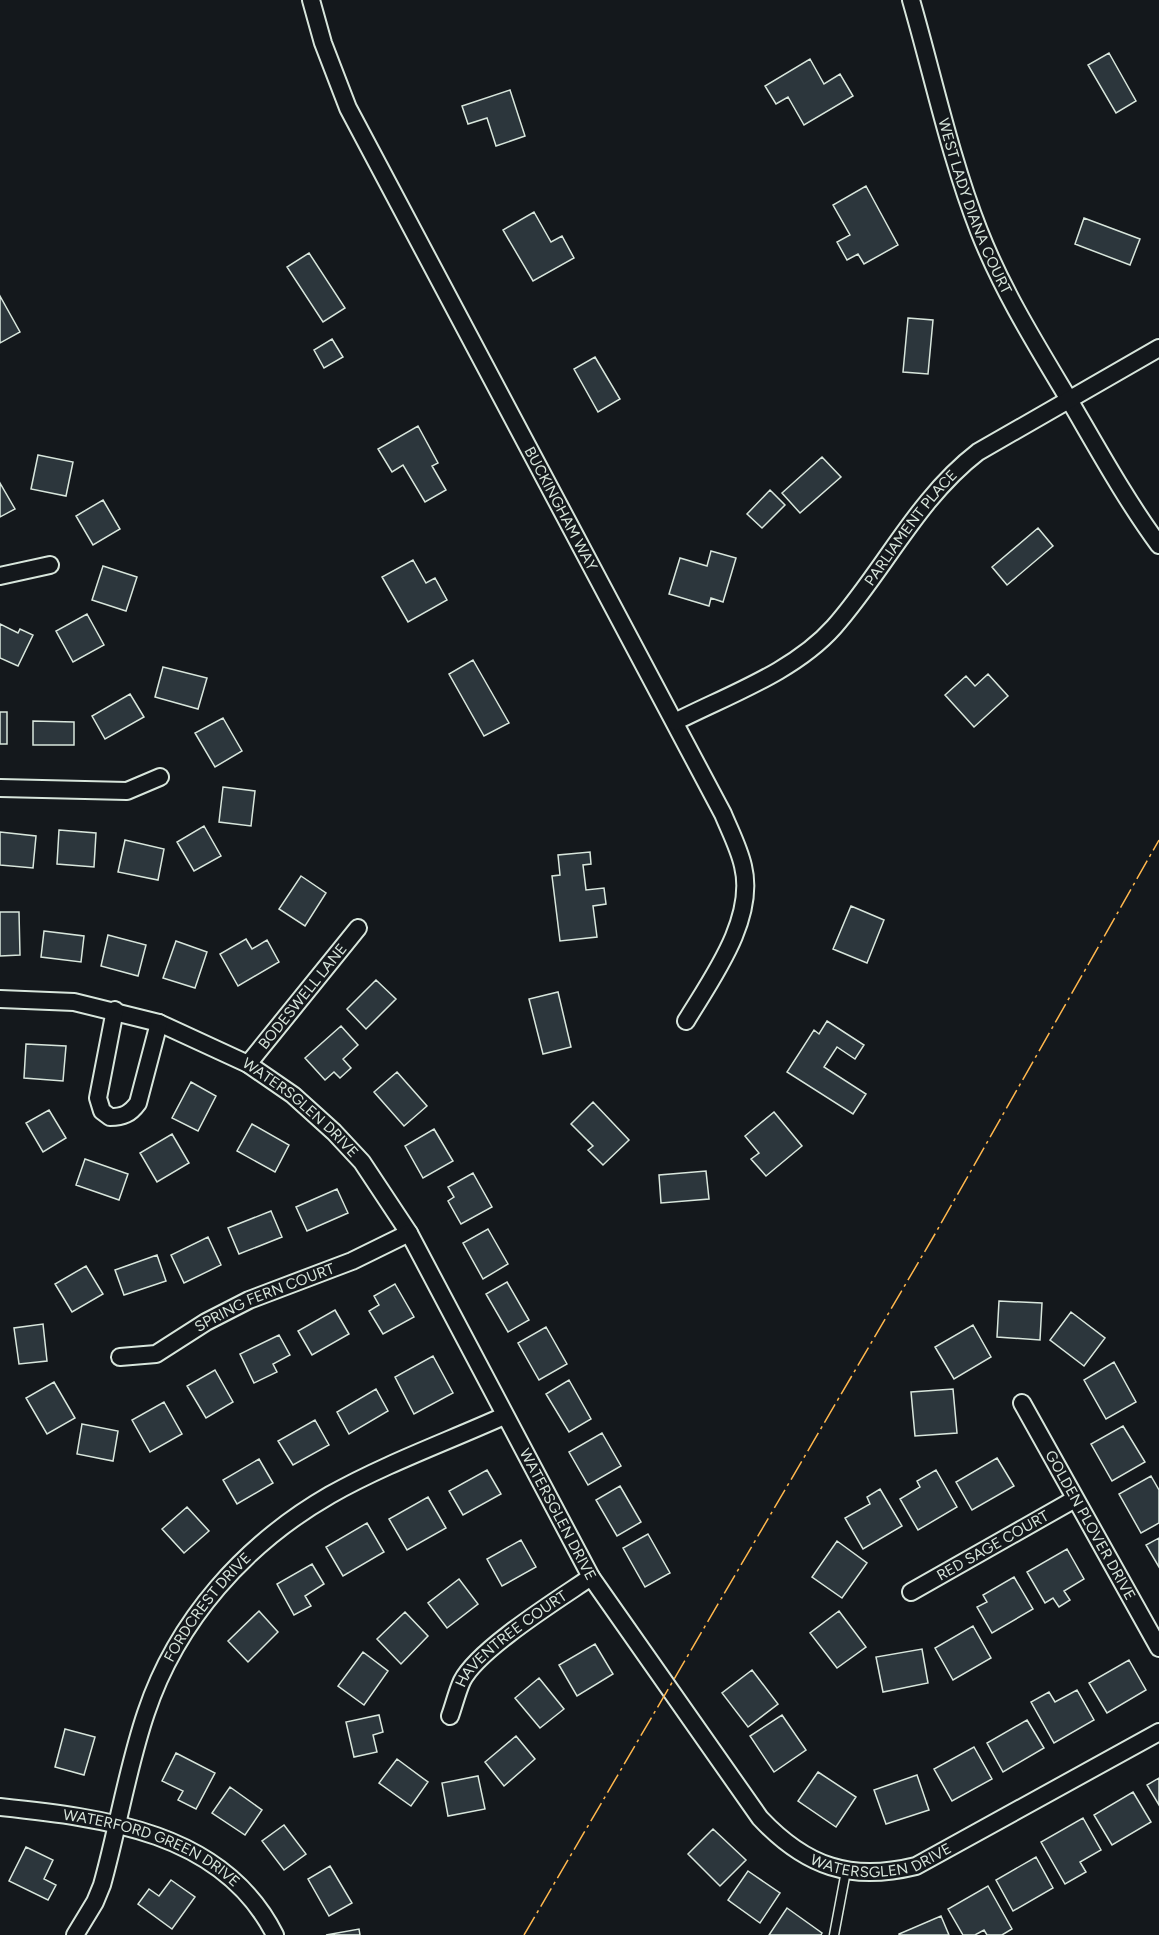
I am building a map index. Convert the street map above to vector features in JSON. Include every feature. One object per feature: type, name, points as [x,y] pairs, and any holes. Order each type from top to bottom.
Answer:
[{"type":"street","name":"BUCKINGHAM WAY","points":[[311,0],[322,43],[348,108],[723,814],[744,868],[742,906],[733,935],[686,1021]]},
{"type":"street","name":"WEST LADY DIANA COURT","points":[[911,0],[978,229],[1009,298],[1135,513],[1159,545]]},
{"type":"street","name":"PARLIAMENT PLACE","points":[[675,722],[783,667],[810,650],[833,628],[862,592],[886,556],[952,472],[978,452],[1159,348]]},
{"type":"street","points":[[0,576],[50,565]]},
{"type":"street","points":[[0,788],[127,791],[160,777]]},
{"type":"street","name":"BODESWELL LANE","points":[[248,1064],[358,928]]},
{"type":"street","name":"WATERSGLEN DRIVE","points":[[0,999],[74,1002],[115,1010],[159,1023],[248,1064],[293,1095],[334,1132],[362,1162],[409,1233],[591,1577],[760,1818],[791,1848],[808,1858],[846,1871],[885,1872],[916,1866],[1159,1732]]},
{"type":"street","points":[[115,1010],[98,1098],[102,1111],[110,1117],[123,1117],[133,1110],[138,1102],[159,1023]]},
{"type":"street","name":"SPRING FERN COURT","points":[[120,1357],[156,1354],[206,1322],[249,1300],[352,1261],[409,1233]]},
{"type":"street","name":"GOLDEN PLOVER DRIVE","points":[[1022,1403],[1159,1647]]},
{"type":"street","name":"FORDCREST DRIVE","points":[[75,1935],[95,1902],[119,1823],[146,1713],[165,1667],[188,1627],[213,1591],[257,1547],[312,1506],[369,1475],[504,1416]]},
{"type":"street","name":"RED SAGE COURT","points":[[911,1592],[1075,1498]]},
{"type":"street","name":"HAVENTREE COURT","points":[[450,1716],[462,1682],[470,1670],[521,1626],[591,1577]]},
{"type":"street","name":"WATERFORD GREEN DRIVE","points":[[0,1807],[82,1816],[119,1823],[165,1839],[201,1858],[236,1882],[264,1912],[275,1935]]},
{"type":"lane","points":[[834,1935],[846,1871]]},
{"type":"building","points":[[1109,53],[1136,101],[1116,113],[1088,65]]},
{"type":"building","points":[[810,59],[824,84],[840,74],[853,96],[804,125],[788,97],[776,104],[765,86]]},
{"type":"building","points":[[510,90],[525,136],[496,146],[487,118],[468,124],[462,106]]},
{"type":"building","points":[[866,186],[898,245],[864,264],[858,254],[847,260],[837,242],[850,235],[833,205]]},
{"type":"building","points":[[534,212],[551,242],[562,236],[574,258],[533,281],[503,230]]},
{"type":"building","points":[[1084,218],[1140,239],[1130,265],[1075,244]]},
{"type":"building","points":[[309,253],[345,308],[323,322],[287,267]]},
{"type":"building","points":[[0,296],[20,332],[0,343]]},
{"type":"building","points":[[908,318],[933,320],[928,374],[903,372]]},
{"type":"building","points":[[332,339],[343,357],[324,368],[314,350]]},
{"type":"building","points":[[595,357],[620,399],[598,412],[574,369]]},
{"type":"building","points":[[418,426],[438,463],[432,466],[446,490],[425,502],[403,465],[392,472],[378,449]]},
{"type":"building","points":[[38,455],[73,462],[66,496],[31,489]]},
{"type":"building","points":[[822,457],[841,477],[800,513],[782,493]]},
{"type":"building","points":[[0,483],[15,509],[0,517]]},
{"type":"building","points":[[770,490],[785,505],[762,528],[747,514]]},
{"type":"building","points":[[103,500],[120,529],[93,545],[76,516]]},
{"type":"building","points":[[1038,528],[1053,546],[1007,585],[992,567]]},
{"type":"building","points":[[711,551],[736,558],[723,602],[711,598],[709,606],[669,594],[680,558],[707,566]]},
{"type":"building","points":[[413,560],[426,583],[435,578],[447,600],[408,622],[382,577]]},
{"type":"building","points":[[103,566],[137,577],[126,611],[92,600]]},
{"type":"building","points":[[87,614],[104,645],[73,662],[56,631]]},
{"type":"building","points":[[0,624],[18,633],[20,629],[33,635],[18,666],[0,658]]},
{"type":"building","points":[[473,660],[509,723],[484,736],[449,674]]},
{"type":"building","points":[[163,667],[207,678],[198,709],[155,697]]},
{"type":"building","points":[[988,674],[1008,696],[974,727],[945,695],[966,676],[975,686]]},
{"type":"building","points":[[130,694],[144,717],[105,739],[92,716]]},
{"type":"building","points":[[0,712],[7,712],[7,744],[0,744]]},
{"type":"building","points":[[223,718],[242,751],[215,767],[195,733]]},
{"type":"building","points":[[33,721],[74,722],[74,745],[33,745]]},
{"type":"building","points":[[223,787],[255,791],[251,826],[219,822]]},
{"type":"building","points":[[204,826],[221,856],[194,871],[177,842]]},
{"type":"building","points":[[59,830],[96,833],[94,867],[57,864]]},
{"type":"building","points":[[0,832],[36,836],[33,868],[0,865]]},
{"type":"building","points":[[125,840],[164,849],[158,880],[118,872]]},
{"type":"building","points":[[590,852],[591,864],[583,865],[586,890],[604,888],[606,904],[593,906],[597,937],[560,941],[552,876],[560,875],[558,855]]},
{"type":"building","points":[[301,876],[326,893],[305,926],[279,909]]},
{"type":"building","points":[[851,906],[884,920],[867,963],[833,949]]},
{"type":"building","points":[[0,912],[19,912],[20,955],[0,956]]},
{"type":"building","points":[[44,931],[84,936],[81,962],[41,957]]},
{"type":"building","points":[[108,935],[146,945],[138,976],[101,966]]},
{"type":"building","points":[[246,939],[252,949],[267,940],[279,962],[238,986],[220,954]]},
{"type":"building","points":[[176,941],[207,952],[195,988],[163,978]]},
{"type":"building","points":[[376,980],[396,999],[366,1029],[347,1009]]},
{"type":"building","points":[[558,992],[571,1047],[543,1054],[529,999]]},
{"type":"building","points":[[827,1021],[864,1045],[855,1059],[837,1047],[824,1067],[866,1094],[853,1114],[787,1072],[814,1030],[819,1034]]},
{"type":"building","points":[[341,1026],[358,1045],[343,1059],[351,1068],[340,1078],[334,1072],[325,1080],[305,1058]]},
{"type":"building","points":[[26,1044],[66,1046],[63,1081],[24,1078]]},
{"type":"building","points":[[397,1072],[427,1106],[404,1126],[374,1092]]},
{"type":"building","points":[[191,1082],[216,1096],[198,1131],[172,1118]]},
{"type":"building","points":[[593,1102],[629,1140],[603,1165],[588,1150],[593,1146],[571,1124]]},
{"type":"building","points":[[49,1110],[66,1138],[43,1152],[26,1123]]},
{"type":"building","points":[[774,1112],[802,1146],[766,1176],[751,1159],[759,1153],[745,1136]]},
{"type":"building","points":[[252,1124],[289,1145],[275,1172],[237,1151]]},
{"type":"building","points":[[434,1129],[453,1161],[423,1178],[405,1146]]},
{"type":"building","points":[[172,1134],[189,1163],[157,1182],[140,1153]]},
{"type":"building","points":[[85,1159],[128,1174],[119,1200],[76,1185]]},
{"type":"building","points":[[706,1171],[709,1199],[661,1203],[659,1175]]},
{"type":"building","points":[[473,1173],[492,1207],[461,1224],[448,1201],[454,1197],[448,1187]]},
{"type":"building","points":[[337,1189],[348,1213],[307,1231],[296,1207]]},
{"type":"building","points":[[271,1211],[282,1237],[239,1254],[228,1228]]},
{"type":"building","points":[[488,1229],[508,1264],[483,1279],[463,1243]]},
{"type":"building","points":[[208,1237],[221,1265],[184,1283],[171,1255]]},
{"type":"building","points":[[157,1255],[166,1281],[124,1295],[115,1270]]},
{"type":"building","points":[[86,1266],[103,1294],[72,1312],[55,1284]]},
{"type":"building","points":[[507,1282],[529,1320],[508,1332],[486,1294]]},
{"type":"building","points":[[395,1284],[414,1317],[383,1334],[369,1311],[379,1305],[374,1296]]},
{"type":"building","points":[[999,1301],[1042,1303],[1040,1340],[997,1337]]},
{"type":"building","points":[[335,1310],[349,1334],[312,1355],[298,1331]]},
{"type":"building","points":[[1071,1312],[1105,1338],[1084,1366],[1050,1340]]},
{"type":"building","points":[[43,1324],[47,1361],[19,1364],[14,1328]]},
{"type":"building","points":[[973,1325],[991,1357],[954,1379],[935,1347]]},
{"type":"building","points":[[546,1327],[567,1364],[539,1380],[518,1343]]},
{"type":"building","points":[[279,1335],[290,1355],[273,1364],[277,1372],[254,1383],[240,1354]]},
{"type":"building","points":[[433,1356],[453,1393],[414,1414],[395,1377]]},
{"type":"building","points":[[1114,1362],[1136,1402],[1106,1419],[1084,1380]]},
{"type":"building","points":[[215,1370],[233,1402],[206,1418],[187,1386]]},
{"type":"building","points":[[569,1380],[591,1419],[569,1432],[546,1394]]},
{"type":"building","points":[[54,1382],[75,1418],[47,1434],[26,1398]]},
{"type":"building","points":[[376,1389],[388,1411],[349,1434],[337,1412]]},
{"type":"building","points":[[953,1389],[957,1433],[915,1436],[911,1392]]},
{"type":"building","points":[[164,1402],[182,1434],[150,1452],[132,1420]]},
{"type":"building","points":[[315,1420],[329,1445],[293,1465],[278,1441]]},
{"type":"building","points":[[82,1424],[118,1431],[113,1461],[77,1454]]},
{"type":"building","points":[[1123,1426],[1145,1462],[1112,1481],[1091,1444]]},
{"type":"building","points":[[602,1433],[621,1466],[588,1485],[569,1452]]},
{"type":"building","points":[[997,1458],[1014,1486],[972,1510],[956,1482]]},
{"type":"building","points":[[259,1459],[273,1483],[237,1504],[223,1480]]},
{"type":"building","points":[[487,1470],[501,1494],[463,1515],[449,1491]]},
{"type":"building","points":[[936,1470],[957,1507],[918,1530],[900,1499],[920,1487],[917,1481]]},
{"type":"building","points":[[1151,1476],[1159,1490],[1159,1523],[1141,1533],[1119,1494]]},
{"type":"building","points":[[620,1486],[641,1522],[617,1536],[596,1500]]},
{"type":"building","points":[[880,1489],[902,1526],[863,1549],[845,1518],[870,1504],[867,1497]]},
{"type":"building","points":[[428,1497],[446,1528],[407,1550],[389,1519]]},
{"type":"building","points":[[187,1507],[209,1531],[184,1553],[162,1529]]},
{"type":"building","points":[[367,1523],[384,1552],[343,1576],[326,1547]]},
{"type":"building","points":[[648,1534],[670,1573],[645,1587],[623,1548]]},
{"type":"building","points":[[1159,1538],[1159,1567],[1146,1545]]},
{"type":"building","points":[[521,1540],[536,1567],[502,1586],[487,1559]]},
{"type":"building","points":[[837,1541],[867,1563],[842,1598],[812,1577]]},
{"type":"building","points":[[1067,1549],[1084,1579],[1064,1591],[1070,1600],[1059,1607],[1053,1598],[1045,1603],[1027,1572]]},
{"type":"building","points":[[312,1564],[324,1584],[305,1596],[311,1606],[294,1615],[277,1584]]},
{"type":"building","points":[[1014,1577],[1033,1609],[992,1633],[977,1607],[987,1602],[983,1595]]},
{"type":"building","points":[[459,1579],[478,1604],[447,1628],[428,1603]]},
{"type":"building","points":[[259,1611],[278,1632],[248,1662],[228,1641]]},
{"type":"building","points":[[839,1611],[866,1647],[837,1668],[810,1633]]},
{"type":"building","points":[[405,1612],[428,1636],[401,1664],[377,1639]]},
{"type":"building","points":[[973,1626],[991,1658],[953,1680],[935,1648]]},
{"type":"building","points":[[595,1644],[613,1674],[577,1696],[559,1665]]},
{"type":"building","points":[[922,1649],[928,1683],[883,1692],[876,1657]]},
{"type":"building","points":[[363,1652],[388,1671],[364,1705],[338,1686]]},
{"type":"building","points":[[1129,1660],[1146,1690],[1107,1713],[1089,1683]]},
{"type":"building","points":[[752,1670],[778,1704],[748,1727],[722,1693]]},
{"type":"building","points":[[539,1678],[564,1709],[540,1728],[515,1698]]},
{"type":"building","points":[[1077,1690],[1094,1720],[1054,1743],[1031,1702],[1049,1692],[1055,1702]]},
{"type":"building","points":[[379,1715],[383,1732],[373,1735],[377,1752],[354,1757],[346,1722]]},
{"type":"building","points":[[782,1715],[806,1750],[774,1772],[750,1736]]},
{"type":"building","points":[[1027,1720],[1044,1748],[1003,1772],[987,1743]]},
{"type":"building","points":[[65,1729],[95,1737],[84,1775],[55,1767]]},
{"type":"building","points":[[516,1736],[535,1759],[504,1786],[485,1762]]},
{"type":"building","points":[[974,1747],[992,1779],[952,1801],[934,1769]]},
{"type":"building","points":[[176,1753],[215,1773],[196,1809],[178,1800],[183,1791],[162,1781]]},
{"type":"building","points":[[397,1759],[428,1782],[411,1806],[379,1783]]},
{"type":"building","points":[[818,1772],[856,1797],[836,1827],[798,1801]]},
{"type":"building","points":[[917,1775],[929,1810],[886,1824],[874,1790]]},
{"type":"building","points":[[478,1776],[485,1809],[448,1816],[442,1783]]},
{"type":"building","points":[[1159,1778],[1159,1805],[1147,1785]]},
{"type":"building","points":[[230,1787],[262,1810],[245,1835],[212,1813]]},
{"type":"building","points":[[1133,1792],[1151,1822],[1112,1845],[1094,1815]]},
{"type":"building","points":[[1083,1818],[1101,1850],[1080,1862],[1086,1872],[1065,1884],[1041,1842]]},
{"type":"building","points":[[284,1825],[306,1854],[284,1870],[262,1841]]},
{"type":"building","points":[[713,1829],[746,1860],[720,1886],[688,1854]]},
{"type":"building","points":[[26,1847],[53,1860],[44,1879],[56,1885],[48,1900],[9,1881]]},
{"type":"building","points":[[1036,1857],[1053,1888],[1013,1911],[996,1880]]},
{"type":"building","points":[[330,1866],[352,1903],[329,1916],[308,1879]]},
{"type":"building","points":[[748,1871],[780,1893],[760,1923],[728,1900]]},
{"type":"building","points":[[171,1880],[195,1897],[172,1929],[138,1904],[149,1889],[159,1896]]},
{"type":"building","points":[[988,1886],[1012,1929],[1002,1935],[987,1935],[984,1930],[975,1935],[963,1935],[948,1909]]},
{"type":"building","points":[[787,1908],[822,1933],[821,1935],[769,1935]]},
{"type":"building","points":[[941,1916],[949,1935],[899,1935],[899,1934]]},
{"type":"building","points":[[359,1929],[360,1935],[326,1935]]},
{"type":"power","points":[[524,1935],[935,1234],[1159,840]]}]
